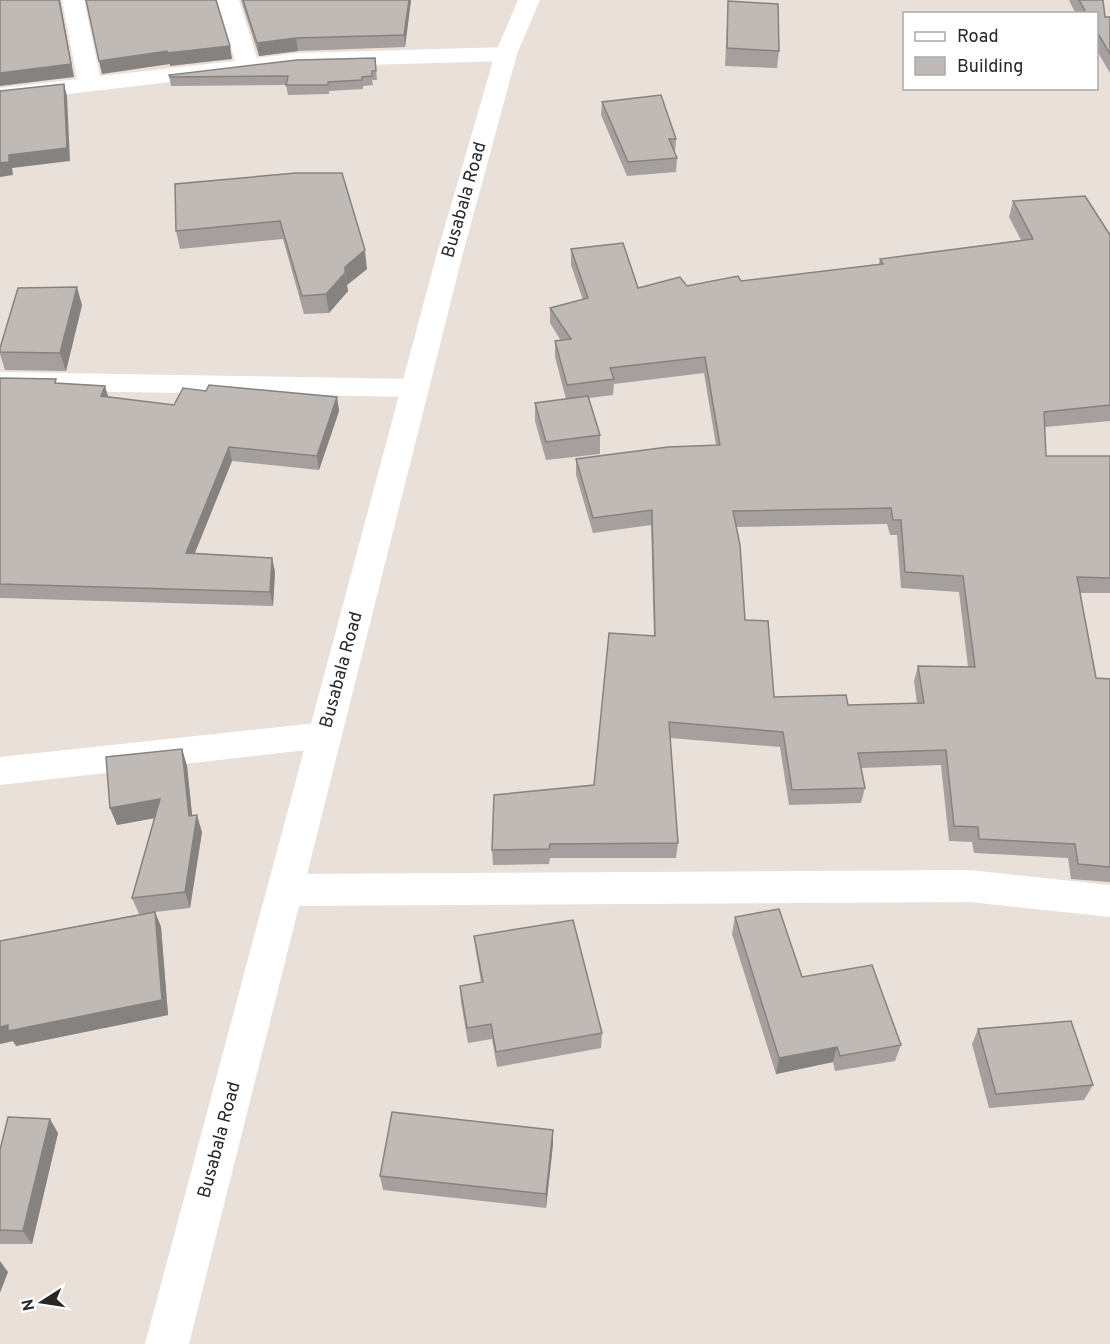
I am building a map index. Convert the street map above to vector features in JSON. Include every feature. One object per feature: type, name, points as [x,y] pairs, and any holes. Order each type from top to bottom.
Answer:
[{"type":"street","points":[[73,0],[90,85]]},
{"type":"street","points":[[228,0],[248,66]]},
{"type":"street","name":"Busabala Road","points":[[167,1344],[449,257],[506,54],[529,0]]},
{"type":"street","points":[[0,95],[298,60],[506,54]]},
{"type":"street","points":[[0,381],[415,388]]},
{"type":"street","points":[[0,771],[325,735]]},
{"type":"street","points":[[285,890],[970,886],[1110,901]]},
{"type":"building","points":[[0,0],[59,0],[71,64],[0,73]]},
{"type":"building","points":[[86,0],[216,0],[230,46],[167,53],[167,51],[99,61]]},
{"type":"building","points":[[243,0],[409,0],[404,35],[296,38],[257,43]]},
{"type":"building","points":[[1079,0],[1103,0],[1105,17],[1110,17],[1110,54],[1098,33],[1098,12],[1086,12]]},
{"type":"building","points":[[728,1],[778,4],[779,51],[727,48]]},
{"type":"building","points":[[375,58],[376,71],[372,71],[372,76],[362,77],[362,80],[328,82],[328,85],[286,85],[288,76],[170,77],[169,75],[297,60]]},
{"type":"building","points":[[64,84],[67,148],[9,155],[9,162],[0,163],[0,91]]},
{"type":"building","points":[[661,95],[676,139],[669,139],[677,158],[628,162],[602,102]]},
{"type":"building","points":[[296,173],[342,173],[365,250],[345,267],[345,273],[326,294],[302,296],[280,221],[176,231],[175,184]]},
{"type":"building","points":[[1085,196],[1110,235],[1110,405],[1044,412],[1046,456],[1110,456],[1110,578],[1077,577],[1096,678],[1110,679],[1110,867],[1078,864],[1075,844],[979,839],[978,827],[954,826],[946,750],[858,753],[865,788],[792,790],[783,732],[669,722],[678,843],[550,844],[549,849],[492,850],[494,795],[594,785],[609,633],[655,636],[652,510],[593,518],[576,459],[668,447],[720,445],[705,357],[610,368],[614,379],[567,385],[555,341],[571,339],[550,308],[588,298],[571,249],[623,243],[638,288],[680,277],[687,286],[738,276],[741,281],[883,264],[880,259],[1033,239],[1013,201]],"holes":[[[891,508],[893,520],[901,520],[905,572],[963,576],[975,667],[918,666],[924,703],[848,705],[846,695],[774,697],[768,621],[745,620],[740,545],[733,511]]]},
{"type":"building","points":[[77,287],[60,353],[0,352],[18,288]]},
{"type":"building","points":[[0,378],[56,379],[55,383],[105,386],[101,396],[174,405],[183,388],[206,391],[209,385],[337,397],[317,456],[229,447],[186,553],[272,558],[270,592],[0,584]]},
{"type":"building","points":[[588,396],[600,435],[546,442],[535,403]]},
{"type":"building","points":[[182,749],[189,816],[197,815],[185,892],[132,898],[160,799],[110,808],[106,757]]},
{"type":"building","points":[[779,909],[802,977],[872,965],[901,1045],[840,1056],[837,1047],[779,1058],[735,917]]},
{"type":"building","points":[[155,912],[162,1000],[8,1031],[8,1025],[0,1027],[0,941]]},
{"type":"building","points":[[573,920],[602,1033],[496,1052],[491,1024],[467,1028],[460,986],[483,982],[474,936]]},
{"type":"building","points":[[1071,1021],[1093,1085],[996,1094],[978,1029]]},
{"type":"building","points":[[392,1112],[553,1130],[546,1194],[380,1176]]},
{"type":"building","points":[[8,1117],[50,1119],[23,1231],[0,1230],[0,1150]]}]
